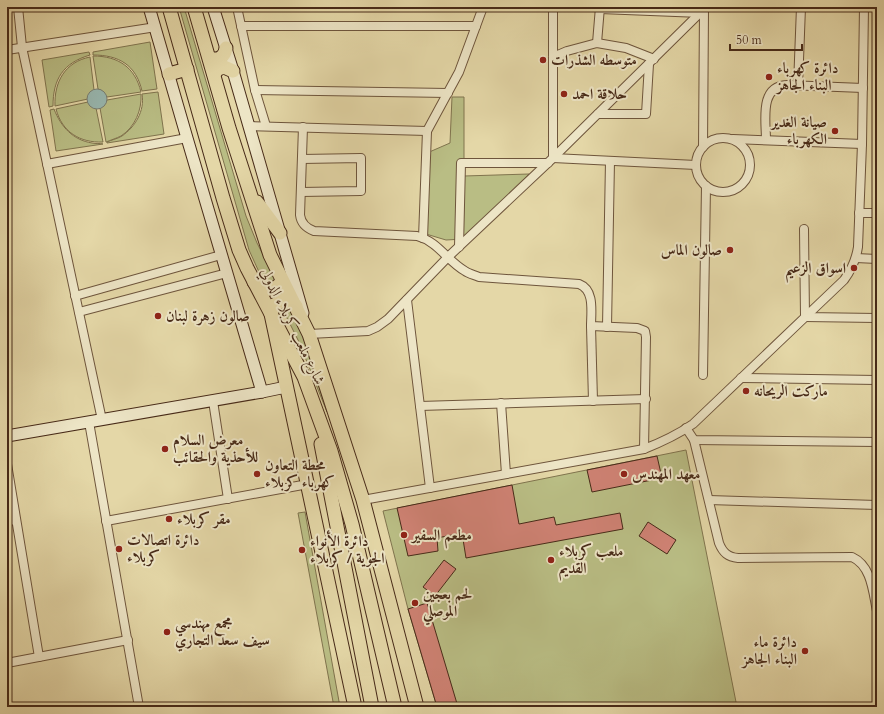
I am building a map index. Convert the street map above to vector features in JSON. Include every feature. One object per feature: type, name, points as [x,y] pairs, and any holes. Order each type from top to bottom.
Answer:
[{"type":"main road","name":"شارع ملعب كربلاء الدولي","points":[[169,7],[239,250],[254,282],[293,354],[308,387],[331,451],[343,494],[395,707]]},
{"type":"main road","name":"شارع ملعب كربلاء الدولي","points":[[194,7],[250,194],[270,255],[309,334],[363,500],[417,707]]},
{"type":"main road","points":[[210,58],[220,58],[225,52],[226,48]]},
{"type":"main road","points":[[214,74],[221,67],[228,67],[233,70]]},
{"type":"main road","points":[[169,74],[187,69]]},
{"type":"main road","points":[[250,194],[280,233]]},
{"type":"main road","points":[[254,282],[261,289],[266,290],[276,288],[282,281]]},
{"type":"main road","points":[[296,306],[292,302],[283,300],[274,305],[271,314],[355,707]]},
{"type":"main road","points":[[308,387],[321,445],[372,707]]},
{"type":"street","points":[[18,7],[22,47],[102,420]]},
{"type":"street","points":[[150,7],[262,392]]},
{"type":"street","points":[[213,7],[233,70],[309,334],[368,331],[377,327],[388,319],[448,257],[551,160],[704,10]]},
{"type":"street","points":[[237,7],[255,90],[266,126]]},
{"type":"street","points":[[424,238],[427,131],[459,72],[483,7]]},
{"type":"street","points":[[551,160],[553,57],[552,7]]},
{"type":"street","points":[[798,86],[801,7]]},
{"type":"street","points":[[363,500],[644,449],[662,442],[677,434],[698,419],[844,280],[852,269],[858,247],[862,144],[864,7]]},
{"type":"street","points":[[597,43],[600,8],[704,10]]},
{"type":"street","points":[[703,147],[704,10]]},
{"type":"street","points":[[241,26],[476,26]]},
{"type":"street","points":[[7,50],[156,27]]},
{"type":"street","points":[[553,57],[567,51],[597,43],[626,48],[651,61]]},
{"type":"street","points":[[598,114],[646,114],[651,61]]},
{"type":"street","points":[[766,140],[766,102],[768,96],[775,88],[782,85],[863,88]]},
{"type":"street","points":[[255,90],[448,93]]},
{"type":"street","points":[[248,126],[427,131]]},
{"type":"street","points":[[303,127],[301,218],[304,225],[310,230],[393,234],[424,238],[437,246],[466,272],[480,277],[575,283],[582,285],[590,294],[593,401]]},
{"type":"street","points":[[47,164],[187,138]]},
{"type":"street","points":[[730,139],[739,143],[746,150],[750,160],[750,170],[746,179],[739,186],[730,191],[720,192],[711,189],[703,183],[698,175],[696,165],[698,155],[703,147],[711,140],[720,138],[862,144]]},
{"type":"street","points":[[301,192],[361,191],[360,158],[302,159]]},
{"type":"street","points":[[459,247],[461,163],[551,160],[696,165]]},
{"type":"street","points":[[607,327],[610,161]]},
{"type":"street","points":[[703,375],[706,186]]},
{"type":"street","points":[[859,213],[877,213]]},
{"type":"street","points":[[804,229],[805,317]]},
{"type":"street","points":[[75,296],[222,255]]},
{"type":"street","points":[[856,258],[877,259]]},
{"type":"street","points":[[79,312],[227,273]]},
{"type":"street","points":[[407,300],[430,488]]},
{"type":"street","points":[[805,317],[877,318]]},
{"type":"street","points":[[591,326],[640,328],[645,331],[646,399],[644,449]]},
{"type":"street","points":[[741,378],[877,380]]},
{"type":"street","points":[[7,436],[213,401],[286,386]]},
{"type":"street","points":[[420,406],[646,399]]},
{"type":"street","points":[[213,401],[228,499]]},
{"type":"street","points":[[501,403],[506,474]]},
{"type":"street","points":[[89,422],[140,707]]},
{"type":"street","points":[[686,428],[694,440],[719,543],[722,550],[728,556],[738,558],[852,557],[861,563],[868,573],[877,611]]},
{"type":"street","points":[[694,440],[877,442]]},
{"type":"street","points":[[7,464],[39,657]]},
{"type":"street","points":[[106,521],[308,484]]},
{"type":"street","points":[[709,500],[877,505]]},
{"type":"street","points":[[7,521],[16,520]]},
{"type":"street","points":[[7,663],[128,640]]},
{"type":"green space","points":[[179,7],[184,7],[246,216],[257,243],[275,278],[276,284],[264,283],[249,250]]},
{"type":"green space","points":[[150,42],[157,89],[142,91],[135,74],[125,63],[111,57],[93,55],[93,52]]},
{"type":"green space","points":[[89,52],[90,55],[81,58],[61,73],[53,96],[53,106],[49,107],[42,60]]},
{"type":"green space","points":[[93,56],[110,58],[124,65],[134,76],[141,92],[107,97],[101,90],[98,89]]},
{"type":"green space","points":[[90,57],[94,90],[88,96],[88,99],[55,106],[55,97],[59,81],[63,74],[74,63]]},
{"type":"green space","points":[[158,92],[164,134],[107,143],[122,136],[135,123],[142,106],[142,94]]},
{"type":"green space","points":[[141,94],[139,112],[134,123],[121,136],[106,142],[100,108],[107,100]]},
{"type":"green space","points":[[452,97],[464,97],[464,176],[529,174],[464,239],[446,240],[426,234],[427,153],[450,143]]},
{"type":"green space","points":[[88,102],[96,108],[103,142],[95,142],[80,138],[67,130],[56,109]]},
{"type":"green space","points":[[54,109],[64,127],[73,136],[85,141],[103,144],[56,151],[50,110]]},
{"type":"green space","points":[[284,303],[296,314],[327,412],[299,342],[286,316]]},
{"type":"green space","name":"ملعب كربلاء القديم","points":[[686,450],[737,707],[437,707],[408,609],[383,511]]},
{"type":"green space","points":[[305,512],[340,707],[334,707],[298,513]]},
{"type":"water","points":[[97,89],[104,92],[107,99],[104,106],[97,109],[90,106],[87,99],[90,92]]},
{"type":"building","name":"معهد المهندس","points":[[657,456],[662,478],[592,492],[587,470]]},
{"type":"building","points":[[512,485],[519,524],[554,517],[556,525],[620,513],[623,529],[466,558],[462,533],[437,538],[438,551],[408,556],[397,508]]},
{"type":"building","points":[[648,522],[676,540],[667,554],[639,536]]},
{"type":"building","points":[[444,560],[456,569],[435,596],[423,587]]},
{"type":"building","points":[[427,603],[458,707],[437,707],[408,609]]},
{"type":"place","name":"متوسطه الشذرات","points":[[543,60]]},
{"type":"place","name":"دائرة كهرباء البناء الجاهز","points":[[769,77]]},
{"type":"place","name":"حلاقة احمد","points":[[564,94]]},
{"type":"place","name":"صيانة الغدير الكهرباء","points":[[835,131]]},
{"type":"place","name":"صالون الماس","points":[[730,250]]},
{"type":"place","name":"اسواق الزعيم","points":[[854,268]]},
{"type":"place","name":"صالون زهرة لبنان","points":[[158,316]]},
{"type":"place","name":"ماركت الريحانه","points":[[746,391]]},
{"type":"place","name":"معرض السلام للأحذية والحقائب","points":[[165,449]]},
{"type":"place","name":"محطة التعاون كهرباء كربلاء","points":[[257,474]]},
{"type":"place","name":"معهد المهندس","points":[[624,474]]},
{"type":"place","name":"مقر كربلاء","points":[[169,519]]},
{"type":"place","name":"مطعم السفير","points":[[404,535]]},
{"type":"place","name":"دائرة اتصالات كربلاء","points":[[119,549]]},
{"type":"place","name":"دائرة الأنواء الجوية / كربلاء","points":[[302,550]]},
{"type":"place","name":"ملعب كربلاء القديم","points":[[551,560]]},
{"type":"place","name":"لحم بعجين الموصلي","points":[[415,603]]},
{"type":"place","name":"مجمع مهندسي سيف سعد التجاري","points":[[167,632]]},
{"type":"place","name":"دائرة ماء البناء الجاهز","points":[[805,651]]}]
